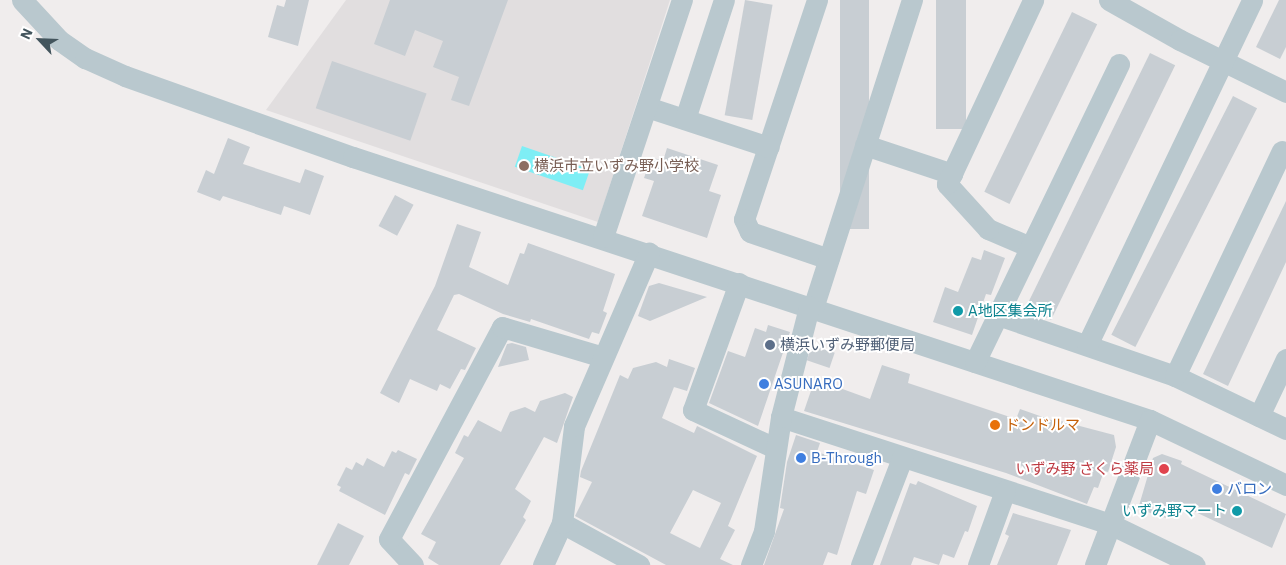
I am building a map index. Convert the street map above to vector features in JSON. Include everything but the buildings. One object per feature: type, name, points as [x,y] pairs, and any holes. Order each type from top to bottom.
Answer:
[{"type":"street","points":[[22,0],[59,40],[85,58],[125,76],[353,157],[603,237],[1150,420],[1286,485]]},
{"type":"street","points":[[603,237],[682,0]]},
{"type":"street","points":[[685,119],[724,0]]},
{"type":"street","points":[[817,0],[744,220],[750,232],[829,258]]},
{"type":"street","points":[[751,565],[764,531],[781,417],[811,307],[829,258],[912,0]]},
{"type":"street","points":[[1030,247],[988,229],[947,184],[1033,0]]},
{"type":"street","points":[[1109,0],[1180,40],[1223,59],[1286,92]]},
{"type":"street","points":[[1087,345],[1252,0]]},
{"type":"street","points":[[975,362],[1119,64]]},
{"type":"street","points":[[647,107],[768,147]]},
{"type":"street","points":[[865,145],[952,174]]},
{"type":"street","points":[[1175,376],[1282,151]]},
{"type":"street","points":[[543,565],[562,523],[574,426],[649,253]]},
{"type":"street","points":[[739,283],[693,410],[775,448]]},
{"type":"street","points":[[998,315],[1175,376],[1286,429]]},
{"type":"street","points":[[413,565],[390,539],[502,327],[603,357]]},
{"type":"street","points":[[1259,416],[1286,359]]},
{"type":"street","points":[[781,417],[902,458],[1110,524],[1195,565]]},
{"type":"street","points":[[1094,565],[1150,420]]},
{"type":"street","points":[[861,565],[902,458]]},
{"type":"street","points":[[978,565],[1005,491]]},
{"type":"street","points":[[562,523],[639,565]]},
{"type":"shaded area","name":"横浜市立いずみ野小学校","points":[[346,0],[670,0],[598,222],[266,110]]},
{"type":"water","points":[[522,146],[590,169],[583,190],[515,167]]},
{"type":"place","name":"横浜市立いずみ野小学校","points":[[524,166]]},
{"type":"place","name":"A地区集会所","points":[[958,311]]},
{"type":"place","name":"横浜いずみ野郵便局","points":[[770,345]]},
{"type":"place","name":"ASUNARO","points":[[764,384]]},
{"type":"place","name":"ドンドルマ","points":[[995,425]]},
{"type":"place","name":"B-Through","points":[[801,458]]},
{"type":"place","name":"いずみ野 さくら薬局","points":[[1164,469]]},
{"type":"place","name":"バロン","points":[[1217,489]]},
{"type":"place","name":"いずみ野マート","points":[[1237,511]]}]
